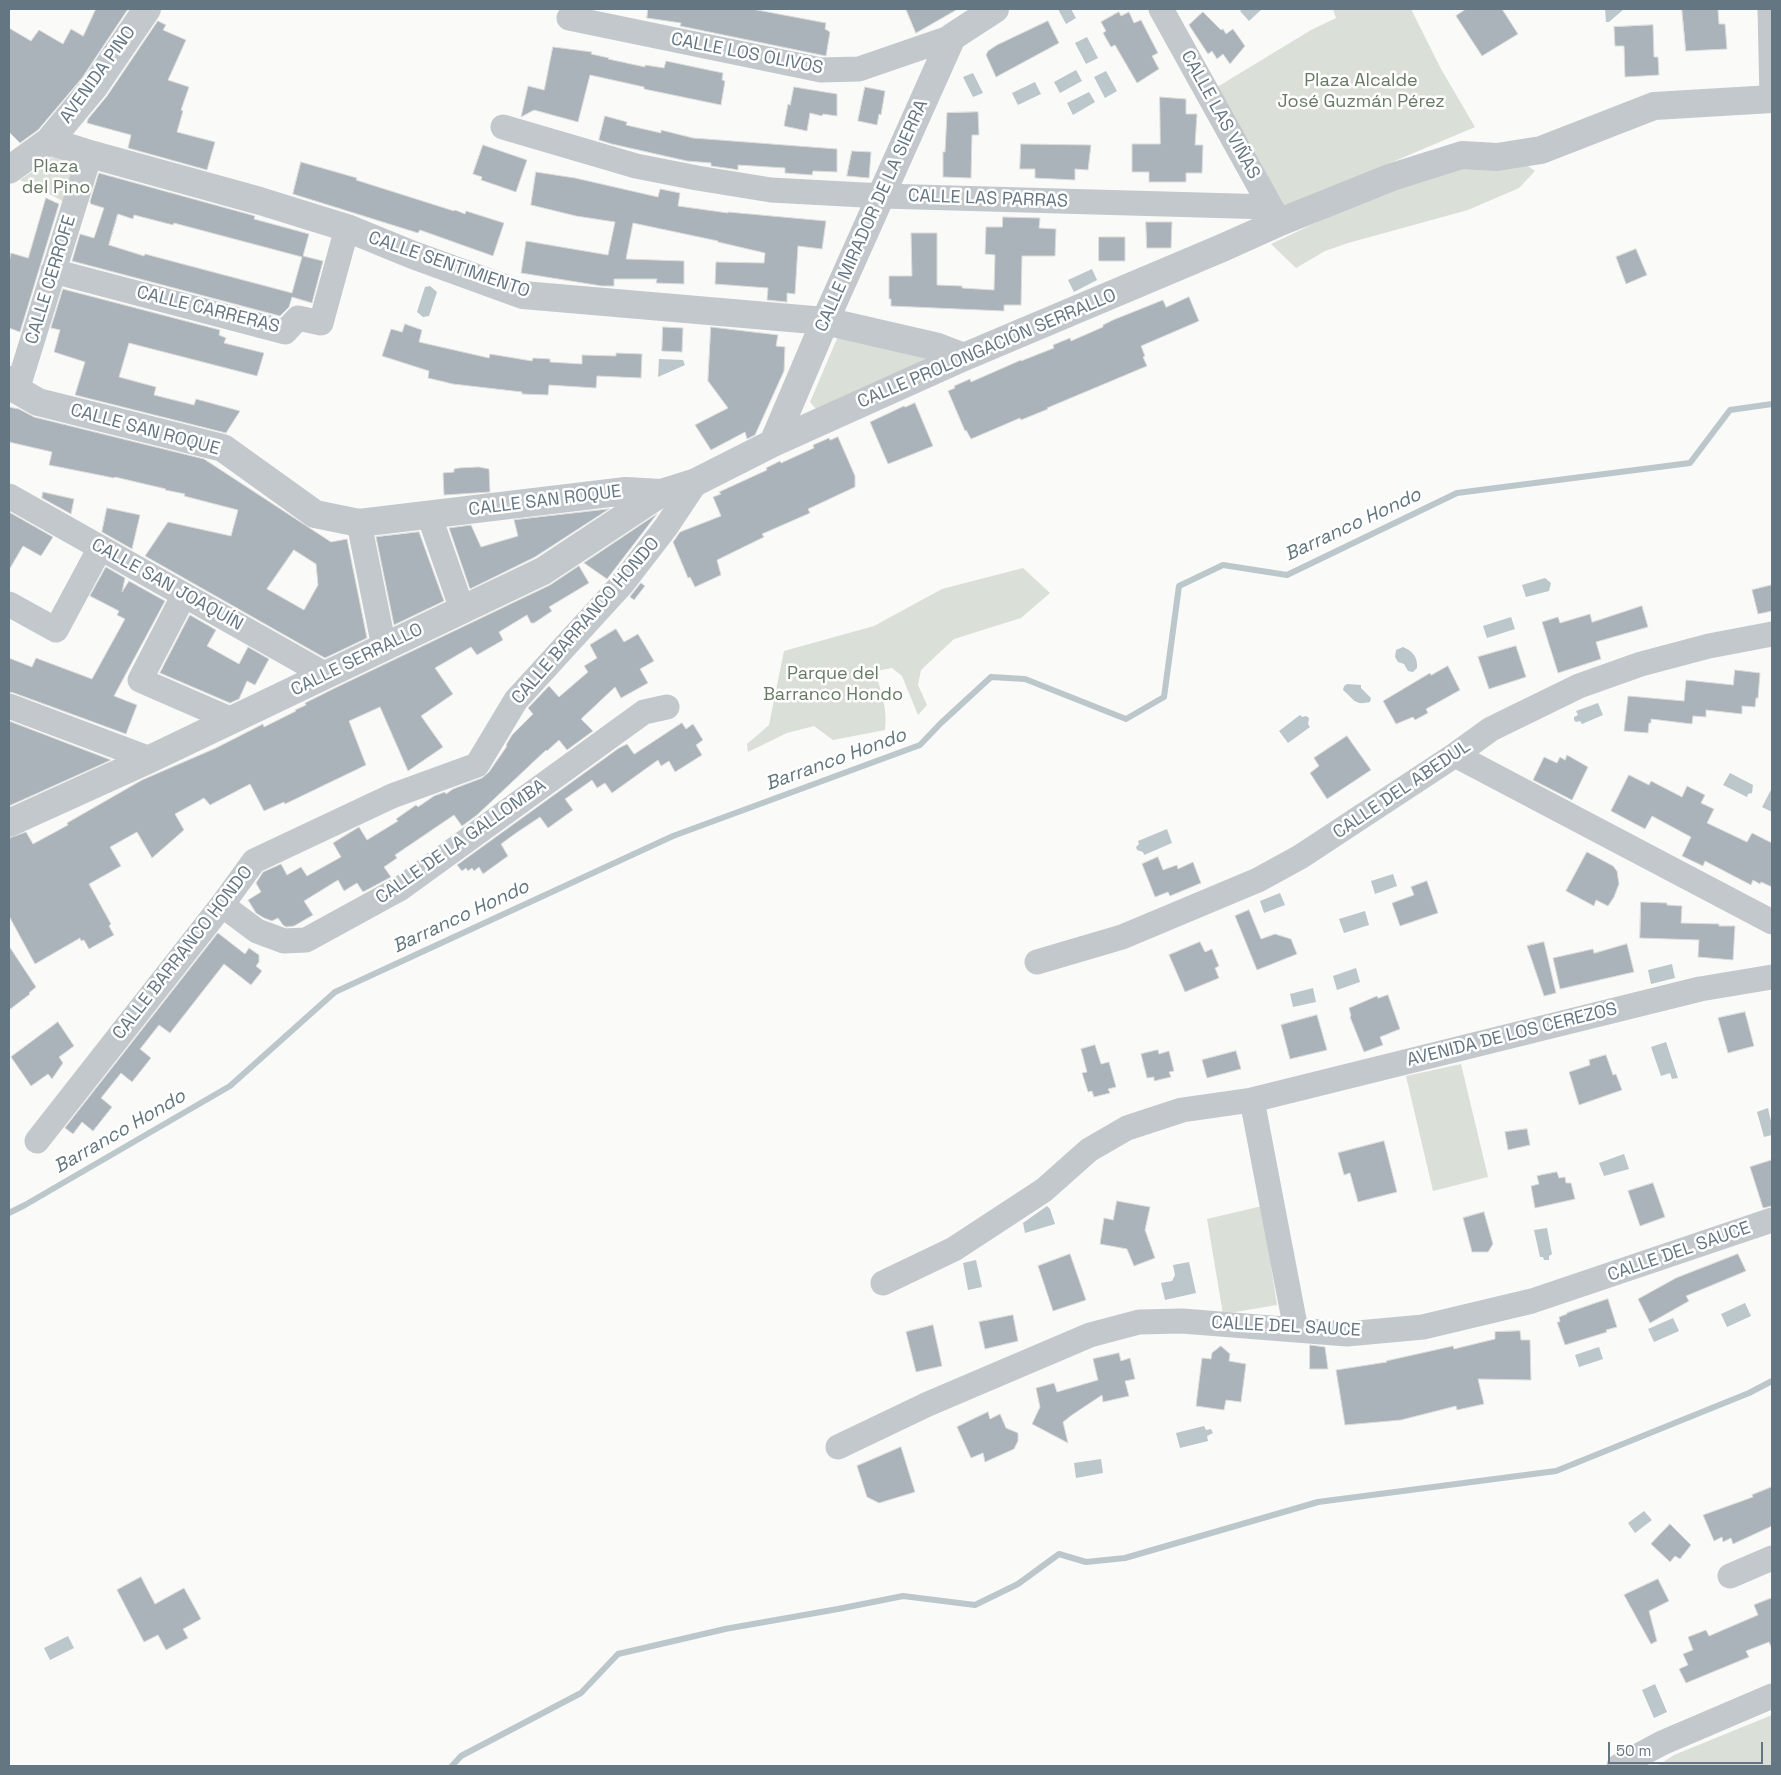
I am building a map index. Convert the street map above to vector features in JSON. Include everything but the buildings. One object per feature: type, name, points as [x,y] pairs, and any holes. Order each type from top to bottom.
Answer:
[{"type":"street","name":"AVENIDA PINO","points":[[10,168],[49,141],[94,87],[147,9]]},
{"type":"street","points":[[952,37],[996,9]]},
{"type":"street","name":"CALLE LAS VIÑAS","points":[[1161,9],[1275,214]]},
{"type":"street","points":[[1770,9],[1772,99]]},
{"type":"street","name":"CALLE LOS OLIVOS","points":[[569,18],[822,70],[859,69],[952,37]]},
{"type":"street","name":"CALLE MIRADOR DE LA SIERRA","points":[[773,443],[825,321],[952,37]]},
{"type":"street","name":"CALLE PROLONGACIÓN SERRALLO","points":[[696,482],[773,443],[964,357],[1222,248],[1275,214],[1462,155],[1497,157],[1541,150],[1654,106],[1772,99]]},
{"type":"street","name":"CALLE LAS PARRAS","points":[[503,126],[636,166],[771,190],[1275,214]]},
{"type":"street","points":[[49,141],[90,154]]},
{"type":"street","name":"CALLE SENTIMIENTO","points":[[90,154],[260,201],[347,228],[413,255],[523,295],[825,321],[938,347],[964,357]]},
{"type":"street","name":"CALLE CERROFE","points":[[13,385],[53,271],[90,154]]},
{"type":"street","name":"CALLE CARRERAS","points":[[53,271],[285,332],[298,318],[321,323],[347,228]]},
{"type":"street","name":"CALLE SAN ROQUE","points":[[13,385],[38,402],[223,448],[315,514],[360,523],[626,490],[661,493]]},
{"type":"street","name":"CALLE SERRALLO","points":[[9,823],[150,759],[543,572],[661,493],[696,482]]},
{"type":"street","name":"CALLE BARRANCO HONDO","points":[[37,1141],[222,905],[254,861],[392,796],[477,765],[516,700],[622,584],[666,527],[696,482]]},
{"type":"street","name":"CALLE SAN JOAQUÍN","points":[[9,496],[326,675]]},
{"type":"street","points":[[429,515],[462,609]]},
{"type":"street","points":[[360,523],[384,647]]},
{"type":"street","points":[[9,604],[56,630],[100,548]]},
{"type":"street","points":[[184,595],[140,680],[232,720]]},
{"type":"street","name":"CALLE DEL ABEDUL","points":[[1037,962],[1122,937],[1258,880],[1300,857],[1455,755],[1491,729],[1579,686],[1641,664],[1709,646],[1772,634]]},
{"type":"street","points":[[9,706],[150,759]]},
{"type":"street","name":"CALLE DE LA GALLOMBA","points":[[222,905],[257,931],[284,941],[306,940],[401,888],[644,712],[666,707]]},
{"type":"street","points":[[1455,755],[1772,922]]},
{"type":"street","name":"AVENIDA DE LOS CEREZOS","points":[[883,1283],[954,1249],[1044,1190],[1088,1150],[1127,1128],[1182,1110],[1252,1100],[1690,991],[1772,976]]},
{"type":"street","points":[[1252,1100],[1296,1330]]},
{"type":"street","name":"CALLE DEL SAUCE","points":[[838,1447],[928,1404],[1090,1335],[1139,1322],[1182,1321],[1347,1334],[1423,1327],[1532,1301],[1772,1220]]},
{"type":"street","points":[[1730,1576],[1772,1558]]},
{"type":"street","points":[[1620,1766],[1662,1743],[1772,1696]]},
{"type":"green space","name":"Plaza Alcalde José Guzmán Pérez","points":[[1333,9],[1411,9],[1441,69],[1475,127],[1284,208],[1252,147],[1214,89],[1311,30],[1336,18]]},
{"type":"green space","name":"Plaza del Pino","points":[[62,150],[82,158],[67,203],[20,180]]},
{"type":"green space","points":[[1518,159],[1535,171],[1519,188],[1468,210],[1348,243],[1325,251],[1296,268],[1271,244],[1362,201],[1471,163]]},
{"type":"green space","points":[[839,334],[924,352],[926,361],[817,410],[810,402]]},
{"type":"green space","name":"Parque del Barranco Hondo","points":[[1023,568],[1050,593],[1021,618],[954,639],[921,670],[918,685],[927,705],[918,715],[902,676],[892,668],[876,671],[885,707],[885,730],[833,740],[814,726],[787,733],[748,752],[747,744],[769,725],[784,651],[874,626],[942,589]]},
{"type":"green space","points":[[1461,1064],[1488,1177],[1433,1191],[1406,1076]]},
{"type":"green space","points":[[1262,1206],[1277,1305],[1223,1314],[1207,1219]]},
{"type":"green space","points":[[1772,1715],[1772,1766],[1657,1766],[1674,1755]]},
{"type":"shaded area","points":[[1058,9],[1071,9],[1076,18],[1066,24]]},
{"type":"shaded area","points":[[1243,9],[1262,9],[1249,21],[1240,11]]},
{"type":"shaded area","points":[[1605,9],[1624,9],[1609,22],[1606,22]]},
{"type":"shaded area","points":[[1087,37],[1098,58],[1086,64],[1075,43]]},
{"type":"shaded area","points":[[1076,70],[1082,81],[1060,93],[1054,82]]},
{"type":"shaded area","points":[[1106,71],[1117,91],[1105,98],[1094,77]]},
{"type":"shaded area","points":[[973,73],[983,93],[973,97],[963,77]]},
{"type":"shaded area","points":[[1035,82],[1041,94],[1018,105],[1012,93]]},
{"type":"shaded area","points":[[1089,92],[1095,102],[1073,115],[1067,103]]},
{"type":"shaded area","points":[[1092,269],[1097,280],[1074,292],[1068,280]]},
{"type":"shaded area","points":[[430,286],[437,292],[429,316],[423,317],[417,312],[425,287]]},
{"type":"shaded area","points":[[659,359],[683,360],[685,365],[658,377]]},
{"type":"shaded area","points":[[1545,578],[1551,583],[1549,591],[1526,597],[1522,585]]},
{"type":"shaded area","points":[[1511,617],[1515,629],[1487,638],[1483,626]]},
{"type":"shaded area","points":[[1403,647],[1416,658],[1417,668],[1413,672],[1408,671],[1404,664],[1398,662],[1395,657],[1396,650]]},
{"type":"shaded area","points":[[1347,684],[1361,685],[1361,688],[1371,698],[1370,702],[1361,703],[1355,701],[1343,690]]},
{"type":"shaded area","points":[[1598,703],[1603,715],[1582,724],[1580,721],[1576,722],[1574,720],[1574,717],[1578,715],[1576,711]]},
{"type":"shaded area","points":[[1300,715],[1309,718],[1308,724],[1310,727],[1288,743],[1279,731]]},
{"type":"shaded area","points":[[1730,773],[1753,785],[1752,793],[1748,794],[1747,797],[1723,785]]},
{"type":"shaded area","points":[[1772,788],[1772,812],[1762,807]]},
{"type":"shaded area","points":[[1167,829],[1172,843],[1144,855],[1143,852],[1137,850],[1138,841]]},
{"type":"shaded area","points":[[1393,874],[1397,886],[1375,894],[1371,881]]},
{"type":"shaded area","points":[[1280,893],[1285,905],[1264,913],[1260,901]]},
{"type":"shaded area","points":[[1365,911],[1369,925],[1344,933],[1339,919]]},
{"type":"shaded area","points":[[1672,964],[1675,978],[1651,984],[1648,970]]},
{"type":"shaded area","points":[[1356,968],[1360,982],[1337,990],[1333,976]]},
{"type":"shaded area","points":[[1313,988],[1316,1002],[1293,1007],[1290,994]]},
{"type":"shaded area","points":[[1666,1042],[1678,1078],[1672,1079],[1670,1073],[1661,1076],[1651,1047]]},
{"type":"shaded area","points":[[1768,1108],[1772,1135],[1764,1137],[1757,1112]]},
{"type":"shaded area","points":[[1624,1154],[1629,1169],[1604,1176],[1599,1163]]},
{"type":"shaded area","points":[[1047,1206],[1050,1209],[1055,1224],[1025,1233],[1023,1223]]},
{"type":"shaded area","points":[[1547,1228],[1552,1254],[1549,1256],[1549,1260],[1544,1260],[1543,1257],[1540,1257],[1534,1230]]},
{"type":"shaded area","points":[[976,1260],[982,1287],[968,1290],[963,1263]]},
{"type":"shaded area","points":[[1189,1262],[1196,1293],[1165,1300],[1161,1283],[1172,1281],[1175,1275],[1173,1265]]},
{"type":"shaded area","points":[[1745,1303],[1751,1316],[1727,1327],[1721,1314]]},
{"type":"shaded area","points":[[1673,1318],[1679,1331],[1654,1342],[1648,1329]]},
{"type":"shaded area","points":[[1599,1347],[1603,1359],[1579,1367],[1575,1355]]},
{"type":"shaded area","points":[[1204,1426],[1206,1430],[1211,1429],[1213,1433],[1207,1436],[1208,1441],[1180,1448],[1176,1433]]},
{"type":"shaded area","points":[[1101,1459],[1103,1473],[1076,1478],[1074,1463]]},
{"type":"shaded area","points":[[1644,1511],[1652,1520],[1635,1533],[1628,1523]]},
{"type":"shaded area","points":[[68,1636],[74,1648],[50,1660],[44,1648]]},
{"type":"shaded area","points":[[1655,1684],[1667,1712],[1654,1718],[1642,1690]]},
{"type":"waterway","name":"Barranco Hondo","points":[[9,1213],[230,1086],[335,992],[673,836],[920,745],[991,677],[1025,679],[1126,719],[1164,697],[1179,586],[1223,565],[1287,575],[1457,493],[1690,463],[1730,410],[1772,404]]},
{"type":"waterway","points":[[452,1766],[461,1756],[581,1693],[618,1654],[725,1629],[903,1596],[975,1605],[1018,1584],[1059,1554],[1086,1562],[1125,1558],[1318,1502],[1556,1471],[1749,1393],[1772,1381]]}]
